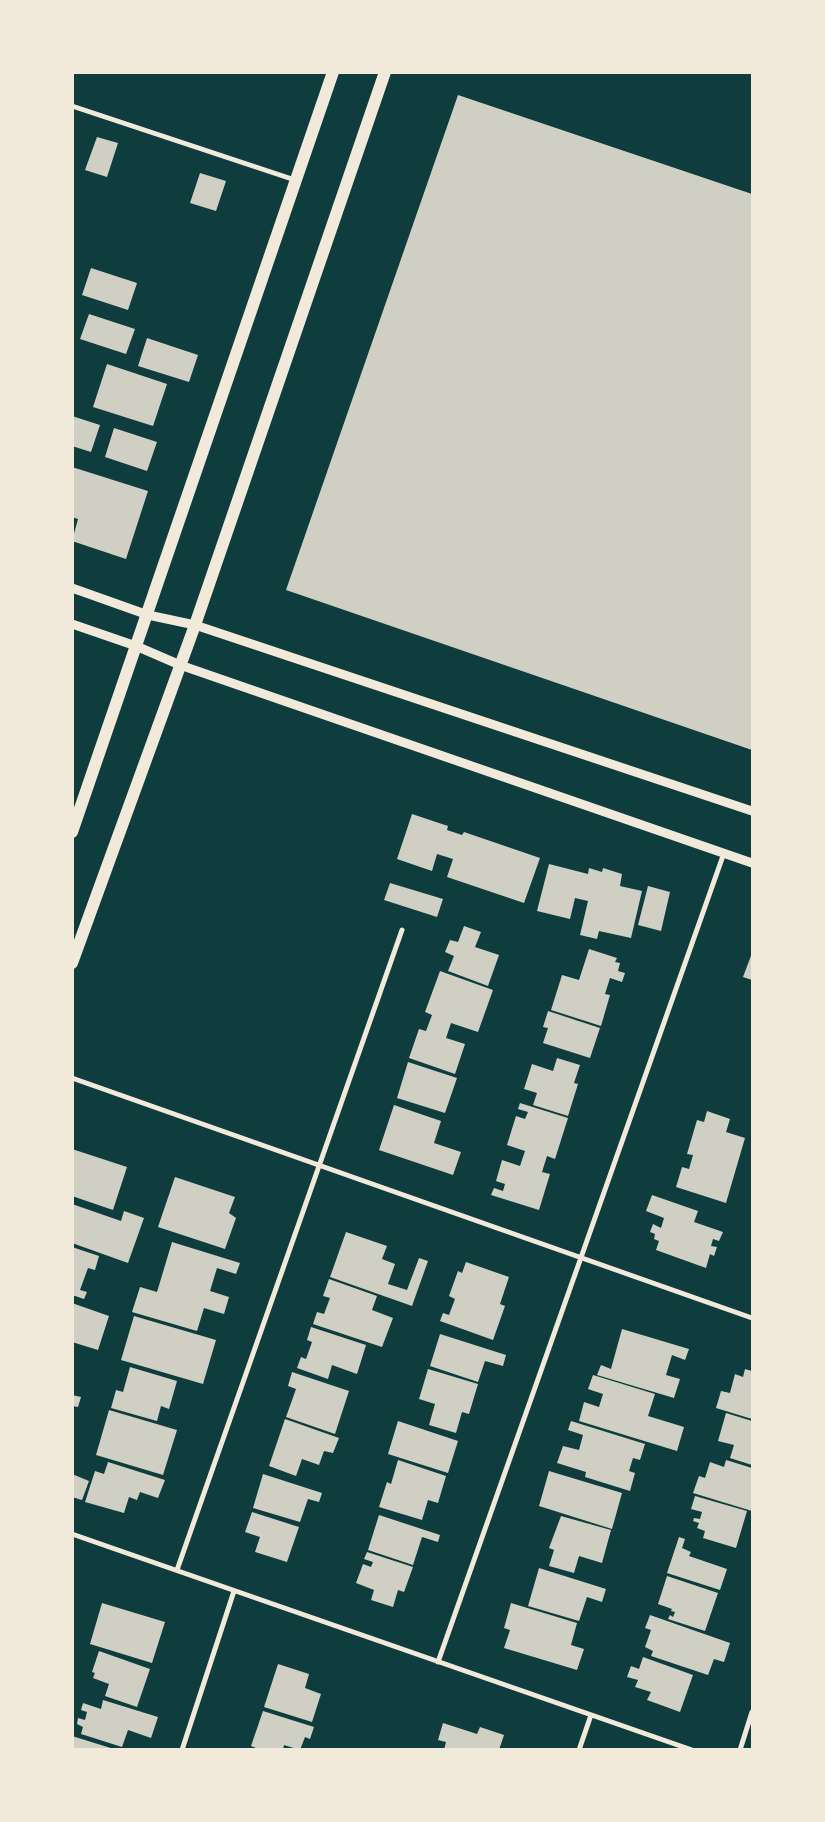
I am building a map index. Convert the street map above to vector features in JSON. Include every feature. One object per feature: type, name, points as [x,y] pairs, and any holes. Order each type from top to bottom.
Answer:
[{"type":"main road","points":[[72,832],[333,72]]},
{"type":"main road","points":[[72,963],[195,625],[385,72]]},
{"type":"street","points":[[72,106],[296,181]]},
{"type":"street","points":[[72,588],[148,615],[195,625],[752,812]]},
{"type":"street","points":[[72,624],[136,646],[180,665],[752,863]]},
{"type":"street","points":[[438,1662],[724,853]]},
{"type":"street","points":[[177,1570],[402,930]]},
{"type":"street","points":[[72,1078],[752,1318]]},
{"type":"street","points":[[72,1534],[692,1750]]},
{"type":"street","points":[[182,1750],[234,1591]]},
{"type":"street","points":[[740,1750],[752,1712]]},
{"type":"street","points":[[580,1750],[591,1714]]},
{"type":"building","points":[[458,95],[752,194],[752,750],[286,590]]},
{"type":"building","points":[[97,137],[118,143],[107,177],[85,170]]},
{"type":"building","points":[[200,173],[226,181],[216,211],[190,203]]},
{"type":"building","points":[[91,268],[137,283],[128,310],[82,295]]},
{"type":"building","points":[[89,314],[135,329],[126,354],[80,339]]},
{"type":"building","points":[[147,338],[198,355],[189,382],[138,366]]},
{"type":"building","points":[[107,364],[167,384],[153,426],[93,407]]},
{"type":"building","points":[[72,416],[100,425],[91,452],[72,446]]},
{"type":"building","points":[[114,428],[157,442],[147,471],[105,457]]},
{"type":"building","points":[[72,467],[148,491],[126,559],[72,541],[78,519],[72,517]]},
{"type":"building","points":[[412,814],[448,826],[447,830],[462,835],[464,832],[540,858],[524,903],[447,877],[453,859],[437,854],[432,871],[397,859]]},
{"type":"building","points":[[549,864],[588,874],[589,868],[602,872],[603,868],[622,874],[620,886],[642,891],[631,938],[599,931],[597,939],[580,935],[588,901],[575,898],[570,919],[537,911]]},
{"type":"building","points":[[390,883],[443,899],[437,917],[384,900]]},
{"type":"building","points":[[648,886],[670,892],[661,931],[638,925]]},
{"type":"building","points":[[464,926],[481,932],[475,947],[499,955],[488,986],[448,971],[454,956],[445,952],[450,940],[458,942]]},
{"type":"building","points":[[589,949],[617,958],[615,962],[620,963],[618,971],[625,973],[622,982],[610,978],[605,994],[610,995],[601,1026],[551,1010],[562,975],[579,980]]},
{"type":"building","points":[[752,953],[752,980],[743,977]]},
{"type":"building","points":[[440,971],[493,990],[478,1032],[451,1023],[446,1038],[465,1044],[455,1074],[409,1058],[419,1029],[426,1031],[432,1015],[425,1012]]},
{"type":"building","points":[[548,1011],[600,1028],[590,1058],[543,1043],[548,1028],[543,1027]]},
{"type":"building","points":[[557,1058],[580,1065],[574,1083],[578,1084],[568,1116],[533,1105],[537,1093],[524,1089],[532,1064],[553,1071]]},
{"type":"building","points":[[408,1062],[457,1078],[445,1113],[397,1098]]},
{"type":"building","points":[[520,1103],[568,1118],[555,1159],[547,1156],[542,1172],[550,1174],[539,1210],[491,1195],[494,1188],[503,1191],[505,1184],[496,1181],[502,1160],[520,1166],[525,1151],[507,1145],[516,1116],[525,1119],[528,1112],[518,1109]]},
{"type":"building","points":[[394,1105],[441,1121],[434,1143],[461,1152],[453,1175],[379,1150]]},
{"type":"building","points":[[707,1111],[730,1119],[726,1132],[745,1138],[726,1203],[676,1187],[682,1167],[689,1169],[693,1155],[687,1154],[697,1120],[704,1122]]},
{"type":"building","points":[[72,1149],[127,1167],[113,1210],[72,1196]]},
{"type":"building","points":[[175,1177],[235,1197],[229,1213],[236,1218],[225,1249],[158,1227]]},
{"type":"building","points":[[652,1195],[698,1211],[694,1222],[723,1232],[719,1241],[713,1239],[711,1246],[717,1247],[714,1256],[710,1254],[706,1268],[656,1250],[659,1241],[654,1239],[655,1234],[650,1232],[653,1224],[661,1228],[664,1218],[646,1211]]},
{"type":"building","points":[[72,1204],[121,1221],[124,1211],[144,1218],[128,1263],[72,1243]]},
{"type":"building","points":[[346,1232],[387,1246],[382,1259],[395,1264],[388,1284],[407,1290],[419,1258],[428,1261],[412,1306],[330,1277]]},
{"type":"building","points":[[172,1242],[240,1263],[236,1274],[217,1268],[210,1291],[229,1297],[224,1314],[204,1308],[197,1331],[132,1312],[140,1287],[157,1292]]},
{"type":"building","points":[[72,1247],[99,1256],[95,1270],[88,1268],[80,1290],[87,1292],[84,1299],[72,1295]]},
{"type":"building","points":[[466,1262],[509,1277],[500,1304],[505,1306],[493,1340],[440,1321],[443,1313],[449,1315],[455,1299],[449,1296],[458,1271],[462,1273]]},
{"type":"building","points":[[329,1279],[377,1296],[372,1310],[393,1318],[382,1347],[313,1324],[317,1312],[324,1314],[330,1298],[323,1296]]},
{"type":"building","points":[[72,1303],[109,1316],[98,1350],[72,1342]]},
{"type":"building","points":[[134,1316],[216,1340],[203,1384],[121,1360]]},
{"type":"building","points":[[311,1327],[366,1345],[357,1374],[332,1365],[328,1379],[297,1368],[301,1357],[306,1359],[312,1342],[307,1340]]},
{"type":"building","points":[[622,1329],[689,1349],[685,1360],[672,1355],[666,1375],[680,1379],[674,1398],[597,1375],[601,1365],[611,1369]]},
{"type":"building","points":[[440,1334],[506,1355],[503,1366],[485,1361],[478,1382],[430,1366]]},
{"type":"building","points":[[130,1367],[177,1381],[169,1409],[161,1406],[157,1421],[111,1408],[116,1390],[123,1392]]},
{"type":"building","points":[[428,1369],[478,1384],[469,1414],[462,1412],[456,1433],[429,1425],[435,1404],[419,1399]]},
{"type":"building","points":[[745,1369],[752,1371],[752,1419],[716,1408],[721,1391],[730,1393],[735,1374],[743,1377]]},
{"type":"building","points":[[292,1372],[349,1391],[335,1434],[286,1417],[296,1389],[288,1386]]},
{"type":"building","points":[[593,1375],[655,1394],[648,1416],[684,1427],[677,1451],[579,1421],[584,1402],[599,1407],[603,1394],[588,1389]]},
{"type":"building","points":[[72,1395],[81,1397],[78,1407],[72,1406]]},
{"type":"building","points":[[109,1410],[177,1430],[163,1475],[96,1455]]},
{"type":"building","points":[[726,1413],[752,1421],[752,1465],[730,1458],[734,1445],[718,1441]]},
{"type":"building","points":[[285,1419],[339,1438],[333,1453],[324,1451],[319,1465],[302,1459],[296,1476],[269,1466]]},
{"type":"building","points":[[398,1421],[458,1441],[448,1473],[388,1454]]},
{"type":"building","points":[[571,1421],[645,1444],[640,1460],[633,1458],[629,1471],[635,1473],[630,1491],[585,1477],[586,1472],[557,1463],[563,1446],[579,1450],[583,1435],[568,1430]]},
{"type":"building","points":[[398,1460],[446,1476],[438,1503],[428,1500],[422,1520],[379,1507],[387,1482],[391,1484]]},
{"type":"building","points":[[726,1460],[752,1468],[752,1511],[693,1493],[699,1476],[705,1478],[710,1462],[724,1467]]},
{"type":"building","points":[[108,1462],[165,1480],[158,1498],[140,1492],[137,1500],[129,1497],[124,1513],[85,1502],[95,1471],[104,1474]]},
{"type":"building","points":[[549,1471],[622,1493],[612,1529],[539,1506]]},
{"type":"building","points":[[72,1474],[89,1481],[82,1500],[72,1497]]},
{"type":"building","points":[[263,1474],[322,1493],[319,1502],[308,1499],[300,1522],[253,1508]]},
{"type":"building","points":[[695,1496],[747,1511],[736,1548],[703,1538],[705,1531],[697,1528],[699,1523],[693,1521],[694,1518],[700,1519],[702,1512],[691,1509]]},
{"type":"building","points":[[252,1512],[299,1527],[287,1562],[255,1552],[260,1537],[245,1532]]},
{"type":"building","points":[[379,1515],[440,1535],[438,1542],[422,1537],[413,1565],[368,1550]]},
{"type":"building","points":[[561,1516],[611,1530],[602,1563],[579,1556],[574,1573],[549,1566],[554,1550],[549,1548]]},
{"type":"building","points":[[679,1537],[685,1539],[682,1548],[691,1552],[689,1556],[727,1569],[720,1590],[667,1573]]},
{"type":"building","points":[[367,1552],[413,1567],[404,1592],[398,1590],[393,1607],[371,1600],[374,1590],[356,1583],[363,1564],[371,1567],[373,1562],[364,1559]]},
{"type":"building","points":[[539,1568],[606,1589],[602,1602],[587,1597],[579,1621],[528,1606]]},
{"type":"building","points":[[667,1576],[718,1593],[705,1631],[668,1619],[670,1615],[673,1617],[675,1612],[658,1604]]},
{"type":"building","points":[[102,1603],[165,1622],[152,1663],[90,1644]]},
{"type":"building","points":[[511,1603],[577,1623],[571,1645],[584,1649],[577,1670],[504,1648],[510,1630],[504,1628]]},
{"type":"building","points":[[650,1615],[730,1643],[724,1662],[714,1659],[708,1675],[651,1656],[653,1651],[645,1647],[651,1630],[645,1628]]},
{"type":"building","points":[[99,1651],[150,1669],[137,1707],[105,1696],[109,1684],[93,1678],[95,1673],[92,1672]]},
{"type":"building","points":[[643,1657],[693,1675],[680,1712],[647,1700],[651,1692],[635,1687],[638,1680],[627,1677],[631,1666],[639,1669]]},
{"type":"building","points":[[278,1664],[309,1674],[305,1688],[321,1694],[312,1722],[264,1707]]},
{"type":"building","points":[[103,1700],[158,1717],[151,1738],[128,1730],[122,1747],[81,1734],[83,1727],[77,1724],[78,1718],[85,1720],[87,1712],[81,1710],[83,1703],[101,1709]]},
{"type":"building","points":[[263,1711],[314,1727],[310,1739],[305,1737],[300,1750],[284,1745],[283,1750],[261,1750],[251,1746]]},
{"type":"building","points":[[443,1723],[477,1734],[480,1727],[504,1735],[499,1750],[444,1750],[446,1742],[438,1740]]},
{"type":"building","points":[[72,1736],[114,1749],[114,1750],[72,1750]]}]
